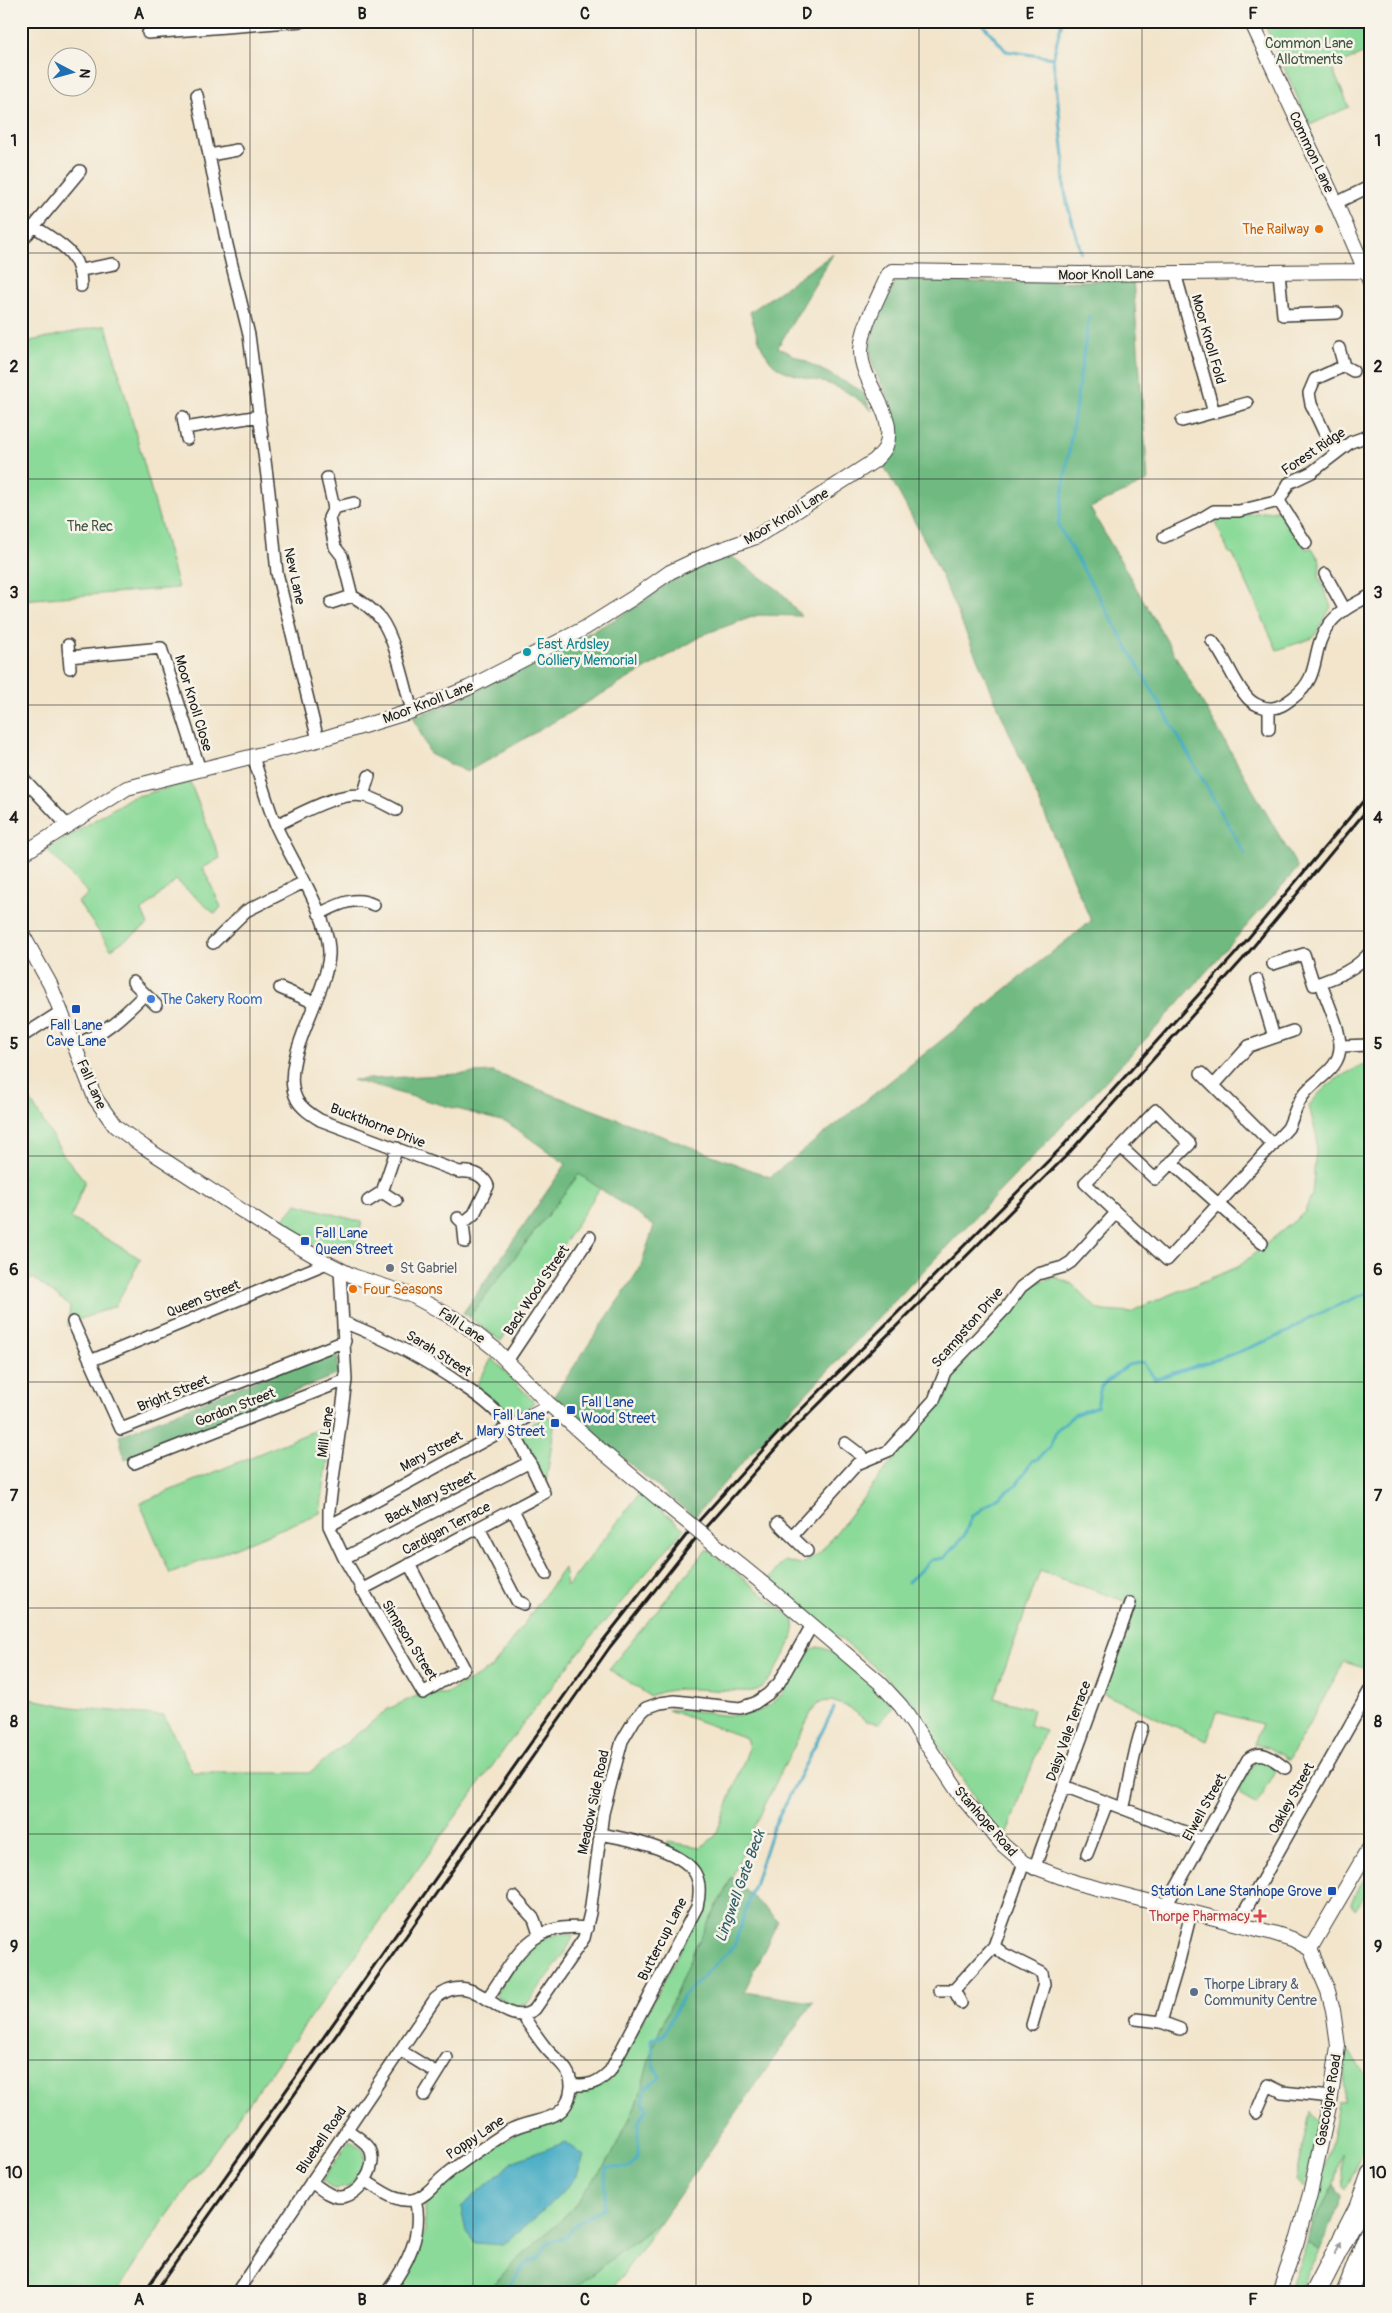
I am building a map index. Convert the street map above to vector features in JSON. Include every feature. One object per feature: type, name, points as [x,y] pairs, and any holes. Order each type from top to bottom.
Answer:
[{"type":"highway","points":[[1316,2292],[1359,2208],[1371,2176]]},
{"type":"highway","points":[[1347,2292],[1371,2230]]},
{"type":"street","points":[[148,33],[302,21]]},
{"type":"street","name":"Common Lane","points":[[1251,21],[1336,202],[1371,284]]},
{"type":"street","name":"New Lane","points":[[197,95],[227,245],[249,335],[277,573],[318,740]]},
{"type":"street","points":[[210,155],[237,150]]},
{"type":"street","points":[[21,242],[80,171]]},
{"type":"street","points":[[1336,202],[1371,186]]},
{"type":"street","points":[[34,226],[70,252],[81,270],[81,286]]},
{"type":"street","points":[[81,270],[114,264]]},
{"type":"street","name":"Moor Knoll Lane","points":[[21,855],[127,788],[253,758],[318,740],[412,711],[468,688],[585,628],[676,569],[708,554],[756,537],[874,461],[885,448],[888,438],[888,424],[863,365],[861,354],[862,338],[888,276],[892,271],[1060,274],[1365,271]]},
{"type":"street","points":[[1279,272],[1283,315],[1337,313]]},
{"type":"street","name":"Moor Knoll Fold","points":[[1175,273],[1214,413]]},
{"type":"street","points":[[1336,452],[1315,416],[1309,393],[1315,378],[1349,368],[1339,348]]},
{"type":"street","points":[[1182,422],[1247,403]]},
{"type":"street","points":[[185,428],[260,416]]},
{"type":"street","name":"Forest Ridge","points":[[1279,501],[1289,483],[1312,472],[1351,442],[1371,435]]},
{"type":"street","points":[[327,478],[334,508],[328,518],[335,547],[342,556],[352,596],[367,605],[381,619],[395,653],[412,711]]},
{"type":"street","points":[[1164,537],[1214,511],[1238,511],[1279,501],[1306,543]]},
{"type":"street","points":[[334,508],[354,503]]},
{"type":"street","points":[[1325,574],[1345,610]]},
{"type":"street","points":[[1212,640],[1246,697],[1269,708],[1282,706],[1308,683],[1313,673],[1324,632],[1337,615],[1371,595]]},
{"type":"street","points":[[331,603],[352,596]]},
{"type":"street","name":"Moor Knoll Close","points":[[69,657],[161,648],[200,770]]},
{"type":"street","points":[[1269,708],[1269,729]]},
{"type":"street","name":"Buckthorne Drive","points":[[253,758],[276,825],[318,914],[326,935],[329,952],[328,971],[296,1053],[292,1071],[293,1088],[298,1102],[320,1120],[459,1172],[469,1171],[478,1174],[485,1180],[488,1186]]},
{"type":"street","points":[[21,776],[67,825]]},
{"type":"street","points":[[363,796],[369,776]]},
{"type":"street","points":[[276,825],[334,800],[363,796],[396,810]]},
{"type":"street","points":[[213,943],[228,918],[304,882]]},
{"type":"street","points":[[318,914],[355,899],[374,904]]},
{"type":"street","name":"Fall Lane","points":[[21,932],[50,984],[95,1098],[115,1126],[284,1238],[327,1263],[340,1270],[411,1295],[461,1322],[507,1360],[548,1403],[598,1448],[772,1591]]},
{"type":"street","points":[[1318,984],[1362,963],[1371,951]]},
{"type":"street","points":[[1121,1147],[1155,1180],[1190,1144],[1156,1110],[1085,1183],[1115,1214],[1167,1260],[1288,1128],[1298,1102],[1305,1092],[1331,1070],[1339,1054],[1340,1046],[1318,984],[1304,954],[1273,964]]},
{"type":"street","points":[[1257,980],[1274,1037]]},
{"type":"street","points":[[133,982],[156,1005]]},
{"type":"street","points":[[280,988],[315,1003]]},
{"type":"street","points":[[75,1045],[97,1036],[120,1018],[144,994]]},
{"type":"street","points":[[21,1038],[62,1011]]},
{"type":"street","points":[[1214,1085],[1250,1046],[1293,1031]]},
{"type":"street","points":[[1340,1046],[1371,1045]]},
{"type":"street","points":[[1200,1073],[1273,1145]]},
{"type":"street","points":[[368,1201],[382,1192],[397,1148]]},
{"type":"street","points":[[1171,1162],[1262,1243]]},
{"type":"street","points":[[466,1242],[460,1220],[474,1214],[488,1186],[500,1187]]},
{"type":"street","points":[[382,1192],[396,1201]]},
{"type":"street","name":"Scampston Drive","points":[[792,1536],[857,1464],[888,1451],[934,1400],[945,1372],[1005,1308],[1021,1287],[1038,1274],[1063,1267],[1071,1262],[1115,1214]]},
{"type":"street","name":"Back Wood Street","points":[[507,1360],[590,1237]]},
{"type":"street","name":"Queen Street","points":[[90,1361],[327,1263]]},
{"type":"street","name":"Mill Lane","points":[[340,1270],[346,1380],[343,1419],[328,1510],[329,1526],[361,1590]]},
{"type":"street","name":"Bright Street","points":[[73,1322],[121,1429],[345,1341]]},
{"type":"street","name":"Sarah Street","points":[[343,1322],[397,1344],[422,1358],[473,1393],[496,1412],[508,1426],[530,1462],[544,1493]]},
{"type":"street","name":"Gordon Street","points":[[134,1463],[346,1380]]},
{"type":"street","name":"Mary Street","points":[[329,1526],[542,1409],[548,1403]]},
{"type":"street","points":[[845,1443],[861,1455],[863,1460]]},
{"type":"street","name":"Back Mary Street","points":[[344,1558],[530,1462]]},
{"type":"street","name":"Cardigan Terrace","points":[[361,1590],[544,1493]]},
{"type":"street","points":[[513,1510],[546,1574]]},
{"type":"street","points":[[778,1523],[807,1551]]},
{"type":"street","points":[[479,1528],[517,1601],[524,1604]]},
{"type":"street","name":"Simpson Street","points":[[361,1590],[423,1693],[464,1668],[409,1564]]},
{"type":"street","name":"Stanhope Road","points":[[772,1591],[879,1682],[902,1706],[961,1796],[1003,1845],[1029,1866],[1077,1884],[1272,1932],[1292,1939],[1310,1949]]},
{"type":"street","name":"Daisy Vale Terrace","points":[[994,1946],[1064,1786],[1130,1603]]},
{"type":"street","name":"Meadow Side Road","points":[[523,2016],[535,2009],[584,1938],[587,1928],[599,1834],[614,1764],[622,1741],[635,1720],[646,1708],[660,1703],[675,1701],[740,1708],[755,1703],[779,1683],[812,1625]]},
{"type":"street","name":"Oakley Street","points":[[1238,1923],[1371,1688]]},
{"type":"street","points":[[1123,1809],[1135,1748],[1142,1728]]},
{"type":"street","name":"Elwell Street","points":[[1166,1906],[1248,1759],[1254,1754],[1261,1753],[1284,1768]]},
{"type":"street","points":[[1064,1786],[1203,1839]]},
{"type":"street","points":[[1087,1854],[1107,1803]]},
{"type":"street","name":"Buttercup Lane","points":[[571,2084],[583,2086],[593,2084],[610,2071],[697,1907],[700,1895],[700,1886],[695,1873],[673,1855],[625,1838],[599,1834]]},
{"type":"street","points":[[1310,1949],[1371,1845]]},
{"type":"street","points":[[514,1897],[534,1919],[539,1934]]},
{"type":"street","points":[[1161,2022],[1191,1913]]},
{"type":"street","points":[[571,2084],[568,2072],[540,2042],[523,2016],[508,2013],[482,1996],[513,1959],[539,1934],[573,1927],[587,1928]]},
{"type":"street","points":[[939,1990],[954,1990],[994,1946],[1004,1954],[1042,1973],[1044,1978],[1033,2025]]},
{"type":"street","name":"Gascoigne Road","points":[[1279,2292],[1296,2244],[1310,2194],[1331,2097],[1338,2046],[1337,2032],[1328,1991],[1310,1949]]},
{"type":"street","name":"Bluebell Road","points":[[237,2291],[430,2006],[442,1993],[451,1989],[469,1989],[482,1996]]},
{"type":"street","points":[[954,1990],[961,2003]]},
{"type":"street","points":[[1136,2019],[1161,2022],[1180,2029]]},
{"type":"street","points":[[401,2050],[437,2073]]},
{"type":"street","points":[[424,2095],[447,2058]]},
{"type":"street","name":"Poppy Lane","points":[[415,2200],[443,2177],[509,2131],[532,2121],[553,2117],[561,2111],[567,2102],[571,2084]]},
{"type":"street","points":[[1256,2113],[1268,2085],[1282,2092],[1331,2097]]},
{"type":"street","points":[[311,2182],[332,2196],[340,2197],[355,2192],[370,2171],[372,2155],[364,2142],[346,2129]]},
{"type":"street","points":[[364,2180],[398,2199],[415,2200],[419,2214],[417,2234],[387,2292]]},
{"type":"green space","name":"Common Lane Allotments","points":[[1263,21],[1371,21],[1371,50],[1332,68],[1349,107],[1310,125]]},
{"type":"green space","points":[[833,254],[778,347],[862,391],[872,411],[841,389],[789,373],[774,365],[758,337],[750,312]]},
{"type":"green space","points":[[897,278],[956,282],[1133,280],[1148,481],[1090,508],[1298,868],[1158,1026],[774,1427],[694,1517],[552,1399],[640,1268],[654,1226],[579,1174],[469,1317],[463,1313],[566,1164],[508,1123],[352,1080],[493,1072],[770,1177],[1091,921],[931,552],[882,462],[889,455],[893,446],[894,419],[891,404],[872,364],[870,347],[877,321]]},
{"type":"green space","name":"The Rec","points":[[106,325],[178,588],[21,600],[21,343]]},
{"type":"green space","points":[[1277,510],[1288,521],[1306,549],[1312,548],[1320,561],[1319,577],[1331,607],[1313,638],[1277,650],[1233,554],[1229,553],[1215,520]]},
{"type":"green space","points":[[732,557],[780,591],[801,616],[758,615],[707,633],[467,772],[430,754],[413,716],[441,708],[614,620],[640,604],[666,584],[714,561]]},
{"type":"green space","points":[[190,782],[220,858],[203,868],[221,907],[215,914],[176,880],[142,911],[148,925],[111,949],[78,902],[89,894],[47,850],[130,798]]},
{"type":"green space","points":[[1371,1062],[1371,1670],[1344,1662],[1289,1760],[1267,1747],[1254,1744],[1262,1724],[1217,1712],[1207,1741],[1098,1691],[1130,1603],[1040,1571],[994,1698],[1033,1709],[1029,1725],[1045,1730],[1005,1839],[984,1813],[956,1769],[901,1694],[883,1674],[769,1579],[784,1561],[801,1565],[820,1553],[919,1427],[937,1408],[947,1381],[1013,1309],[1024,1292],[1034,1283],[1055,1277],[1072,1284],[1096,1308],[1103,1311],[1132,1313],[1138,1308],[1238,1267],[1304,1213],[1312,1195],[1317,1138],[1309,1106],[1329,1084]]},
{"type":"green space","points":[[31,1101],[62,1153],[85,1181],[71,1218],[141,1259],[115,1306],[73,1322],[68,1326],[70,1306],[33,1278],[21,1286],[21,1106]]},
{"type":"green space","points":[[579,1174],[600,1188],[501,1341],[469,1317]]},
{"type":"green space","points":[[297,1204],[362,1222],[355,1246],[333,1243],[327,1253],[280,1223]]},
{"type":"green space","points":[[334,1348],[338,1351],[338,1374],[125,1460],[119,1436]]},
{"type":"green space","points":[[492,1358],[534,1402],[518,1412],[510,1412],[495,1406],[473,1391]]},
{"type":"green space","points":[[547,1416],[555,1420],[546,1484],[518,1433],[519,1430]]},
{"type":"green space","points":[[333,1423],[320,1513],[170,1574],[140,1503]]},
{"type":"green space","points":[[640,1493],[684,1529],[588,1641],[524,1722],[162,2223],[117,2292],[21,2292],[21,1697],[72,1707],[164,1716],[193,1773],[309,1773],[388,1709],[423,1693],[445,1694],[492,1668],[564,1568],[567,1587]]},
{"type":"green space","points":[[707,1549],[794,1621],[794,1631],[791,1640],[772,1675],[757,1690],[682,1689],[660,1692],[650,1696],[609,1669]]},
{"type":"green space","points":[[817,1647],[827,1649],[848,1662],[893,1706],[879,1723],[866,1721],[849,1707],[831,1701],[820,1702],[811,1713],[769,1796],[732,1877],[695,1948],[653,2046],[638,2101],[612,2155],[571,2210],[505,2272],[487,2292],[395,2292],[418,2249],[425,2230],[424,2207],[428,2200],[448,2181],[514,2134],[557,2120],[567,2113],[580,2092],[605,2083],[614,2075],[704,1905],[707,1883],[702,1867],[696,1861],[667,1849],[668,1842],[700,1847],[715,1837],[749,1748],[746,1738],[668,1710],[738,1715],[764,1709],[784,1691],[808,1653]]},
{"type":"green space","points":[[1257,1759],[1277,1770],[1257,1805],[1241,1796],[1239,1789]]},
{"type":"green space","points":[[1371,1867],[1371,1888],[1354,1910],[1351,1902]]},
{"type":"green space","points":[[732,1877],[778,1921],[744,1992],[813,2002],[662,2220],[569,2292],[487,2292],[505,2272],[571,2210],[612,2155],[638,2101],[653,2046],[695,1948]]},
{"type":"green space","points":[[559,1934],[574,1935],[565,1953],[527,2004],[514,2007],[495,1995],[529,1949]]},
{"type":"green space","points":[[1346,2047],[1371,2083],[1371,2134],[1346,2189],[1343,2186],[1341,2154],[1334,2184],[1309,2232],[1338,2103],[1344,2102]]},
{"type":"green space","points":[[1310,2112],[1319,2123],[1304,2188],[1295,2180]]},
{"type":"green space","points":[[350,2140],[364,2151],[365,2164],[349,2187],[335,2189],[322,2181]]},
{"type":"green space","points":[[1334,2184],[1337,2192],[1342,2195],[1320,2249],[1307,2243],[1309,2232]]},
{"type":"green space","points":[[662,2220],[610,2292],[569,2292]]},
{"type":"green space","points":[[1307,2243],[1320,2249],[1299,2292],[1289,2292]]},
{"type":"water","points":[[566,2142],[584,2156],[576,2178],[543,2211],[503,2245],[475,2243],[466,2232],[461,2207],[514,2161]]},
{"type":"waterway","points":[[980,21],[1006,51],[1053,58]]},
{"type":"waterway","points":[[1062,21],[1053,58],[1064,157],[1064,184],[1067,203],[1081,252]]},
{"type":"waterway","points":[[1089,316],[1058,525],[1245,854]]},
{"type":"waterway","points":[[908,1582],[931,1560],[944,1558],[964,1536],[972,1516],[1017,1484],[1032,1461],[1038,1459],[1050,1446],[1057,1430],[1074,1415],[1097,1406],[1101,1386],[1128,1365],[1143,1362],[1155,1379],[1236,1353],[1288,1332],[1305,1320],[1371,1291]]},
{"type":"waterway","name":"Lingwell Gate Beck","points":[[505,2292],[525,2264],[539,2258],[547,2243],[567,2237],[578,2222],[604,2208],[606,2167],[629,2168],[638,2156],[638,2123],[647,2109],[643,2102],[646,2087],[660,2077],[654,2066],[651,2040],[664,2035],[682,1997],[734,1946],[772,1830],[834,1708]]},
{"type":"railway","points":[[144,2292],[602,1642],[688,1533],[778,1433],[1060,1149],[1235,954],[1371,792]]},
{"type":"railway","points":[[155,2292],[610,1647],[696,1538],[785,1438],[1068,1154],[1243,959],[1371,805]]},
{"type":"place","name":"The Railway","points":[[1319,229]]},
{"type":"place","name":"East Ardsley Colliery Memorial","points":[[527,652]]},
{"type":"place","name":"The Cakery Room","points":[[151,999]]},
{"type":"place","name":"Fall Lane Cave Lane","points":[[76,1009]]},
{"type":"place","name":"Fall Lane Queen Street","points":[[305,1241]]},
{"type":"place","name":"St Gabriel","points":[[390,1268]]},
{"type":"place","name":"Four Seasons","points":[[353,1289]]},
{"type":"place","name":"Fall Lane Wood Street","points":[[571,1410]]},
{"type":"place","name":"Fall Lane Mary Street","points":[[555,1423]]},
{"type":"place","name":"Station Lane Stanhope Grove","points":[[1332,1891]]},
{"type":"place","name":"Thorpe Pharmacy","points":[[1260,1916]]},
{"type":"place","name":"Thorpe Library & Community Centre","points":[[1194,1992]]}]
